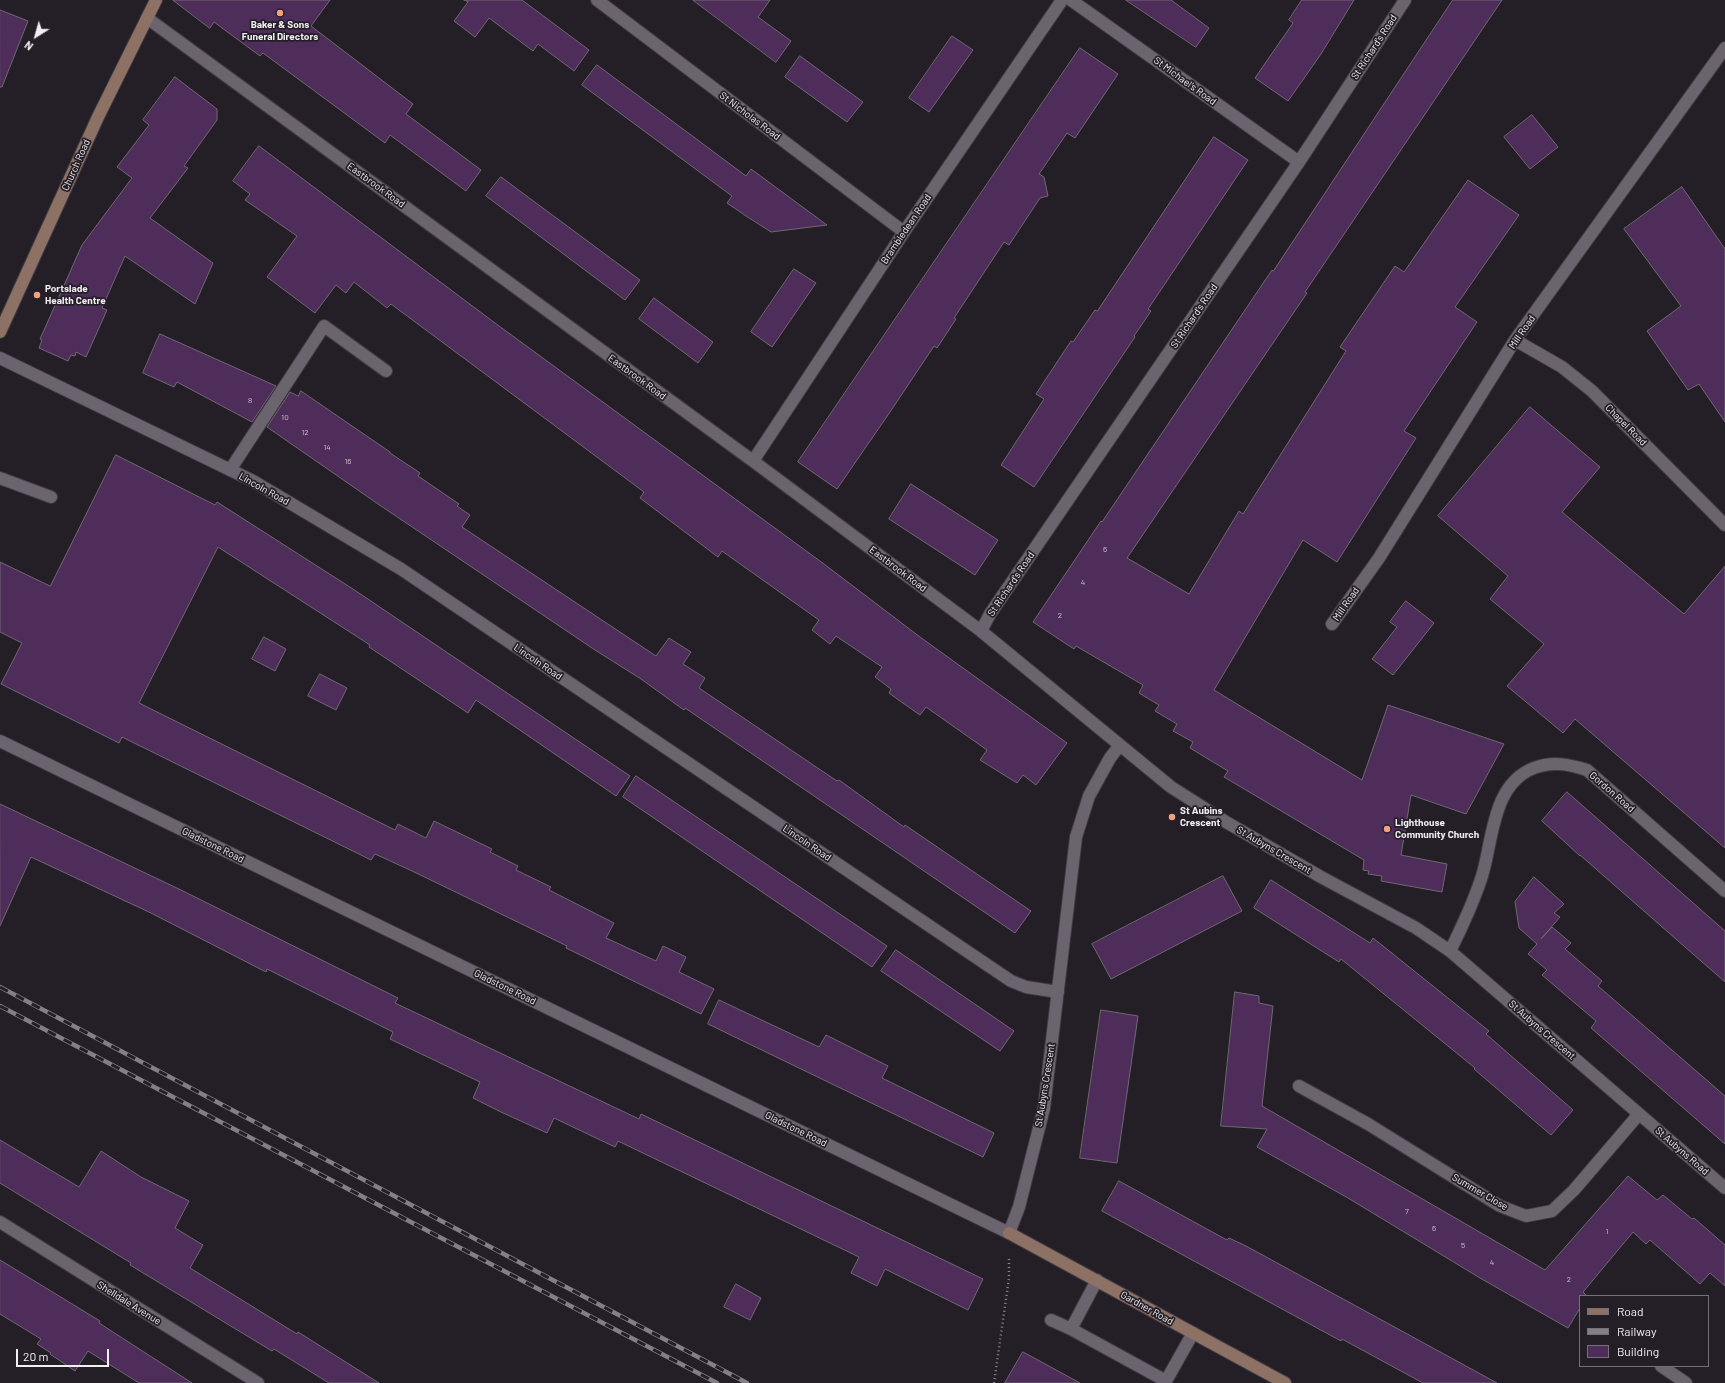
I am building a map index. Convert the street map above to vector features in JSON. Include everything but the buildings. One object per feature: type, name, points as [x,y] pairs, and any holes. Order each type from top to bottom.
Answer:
[{"type":"main road","name":"Church Road","points":[[0,332],[98,117],[156,0]]},
{"type":"main road","name":"Gardner Road","points":[[1009,1233],[1285,1383]]},
{"type":"street","name":"St Nicholas Road","points":[[597,0],[904,232]]},
{"type":"street","name":"Brambledean Road","points":[[753,461],[904,232],[1062,0]]},
{"type":"street","name":"St Michael's Road","points":[[1072,0],[1299,162]]},
{"type":"street","name":"St Richard's Road","points":[[981,631],[990,614],[1299,162],[1405,0]]},
{"type":"street","name":"Eastbrook Road","points":[[147,18],[753,461],[981,631],[1120,745]]},
{"type":"street","name":"Mill Road","points":[[1332,624],[1379,558],[1515,340],[1725,48]]},
{"type":"street","points":[[230,470],[324,326],[386,371]]},
{"type":"street","name":"Chapel Road","points":[[1515,340],[1562,367],[1592,391],[1725,525]]},
{"type":"street","name":"Lincoln Road","points":[[0,358],[253,481],[401,569],[1011,981],[1026,987],[1058,992]]},
{"type":"street","points":[[0,478],[51,497]]},
{"type":"street","name":"Gladstone Road","points":[[0,741],[1009,1233]]},
{"type":"street","name":"St Aubyns Crescent","points":[[1009,1233],[1019,1207],[1044,1108],[1076,837],[1089,796],[1110,758],[1120,745],[1171,787],[1226,822],[1320,877],[1416,928],[1450,951],[1639,1114]]},
{"type":"street","name":"Gordon Road","points":[[1450,951],[1482,875],[1491,834],[1500,804],[1508,789],[1518,778],[1530,769],[1542,765],[1555,763],[1566,764],[1587,770],[1725,891]]},
{"type":"street","name":"Summer Close","points":[[1299,1086],[1368,1124],[1500,1206],[1526,1216],[1552,1212],[1574,1190],[1639,1114]]},
{"type":"street","name":"St Aubyns Road","points":[[1639,1114],[1725,1188]]},
{"type":"street","name":"Shelldale Avenue","points":[[0,1222],[258,1383]]},
{"type":"street","points":[[1071,1329],[1097,1280]]},
{"type":"street","points":[[1051,1320],[1071,1329],[1168,1382],[1193,1333]]},
{"type":"street","points":[[1662,1367],[1686,1383]]},
{"type":"path","points":[[994,1383],[1009,1278],[1009,1233]]},
{"type":"railway","points":[[0,987],[747,1383]]},
{"type":"railway","points":[[0,1006],[717,1383]]},
{"type":"place","name":"Baker & Sons Funeral Directors","points":[[280,13]]},
{"type":"place","name":"Portslade Health Centre","points":[[37,295]]},
{"type":"place","name":"St Aubins Crescent","points":[[1172,817]]},
{"type":"place","name":"Lighthouse Community Church","points":[[1387,829]]}]
